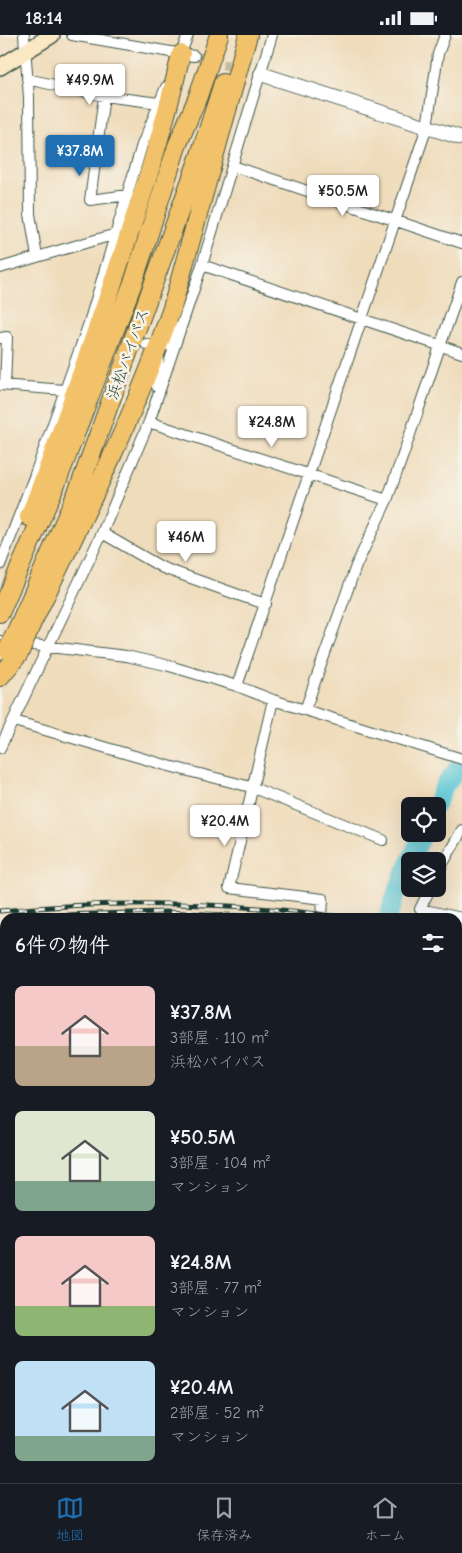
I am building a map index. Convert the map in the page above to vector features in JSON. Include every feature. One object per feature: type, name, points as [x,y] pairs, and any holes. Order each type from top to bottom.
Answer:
[{"type":"highway","points":[[177,146],[210,35]]},
{"type":"highway","name":"浜松バイパス","points":[[0,613],[57,482],[130,289],[177,146],[197,99],[220,35]]},
{"type":"highway","name":"浜松バイパス","points":[[25,625],[79,488],[200,155],[239,35]]},
{"type":"highway","points":[[0,666],[73,539],[152,346],[172,308],[248,35]]},
{"type":"highway","points":[[0,592],[48,469],[130,233],[171,97],[187,55]]},
{"type":"highway","points":[[0,677],[9,648]]},
{"type":"main road","points":[[0,67],[52,35]]},
{"type":"street","points":[[24,35],[29,106],[30,214],[37,257]]},
{"type":"street","points":[[72,35],[187,55]]},
{"type":"street","points":[[0,565],[91,324],[142,145],[159,103],[187,55],[188,35]]},
{"type":"street","points":[[0,749],[102,533],[149,422],[191,299],[233,166],[256,73],[272,35]]},
{"type":"street","points":[[237,686],[427,127],[438,54],[445,35]]},
{"type":"street","points":[[256,73],[462,138]]},
{"type":"street","points":[[27,79],[104,96],[159,103]]},
{"type":"street","points":[[104,96],[90,201],[128,195]]},
{"type":"street","points":[[233,166],[462,243]]},
{"type":"street","points":[[0,267],[116,233]]},
{"type":"street","points":[[202,265],[462,353]]},
{"type":"street","points":[[305,710],[356,566],[386,500],[462,282]]},
{"type":"street","points":[[152,346],[167,345],[191,299]]},
{"type":"street","points":[[0,337],[7,337],[2,385],[65,390]]},
{"type":"street","points":[[152,346],[160,357],[156,403]]},
{"type":"street","points":[[149,422],[386,500]]},
{"type":"street","points":[[102,533],[163,568],[266,604]]},
{"type":"street","points":[[9,648],[50,646],[126,656],[166,665],[462,759]]},
{"type":"street","points":[[273,700],[228,888],[323,899],[322,913]]},
{"type":"street","points":[[14,721],[169,766],[251,787],[384,840]]},
{"type":"street","points":[[446,859],[462,830]]},
{"type":"street","points":[[426,897],[420,909],[439,913]]},
{"type":"waterway","points":[[439,797],[445,785],[462,763]]},
{"type":"waterway","points":[[414,852],[419,842]]},
{"type":"waterway","points":[[389,913],[401,882]]},
{"type":"tunnel","points":[[194,56],[250,72]]},
{"type":"railway","points":[[0,911],[85,905],[171,904],[214,905],[307,913]]},
{"type":"railway","points":[[130,913],[185,913]]}]
